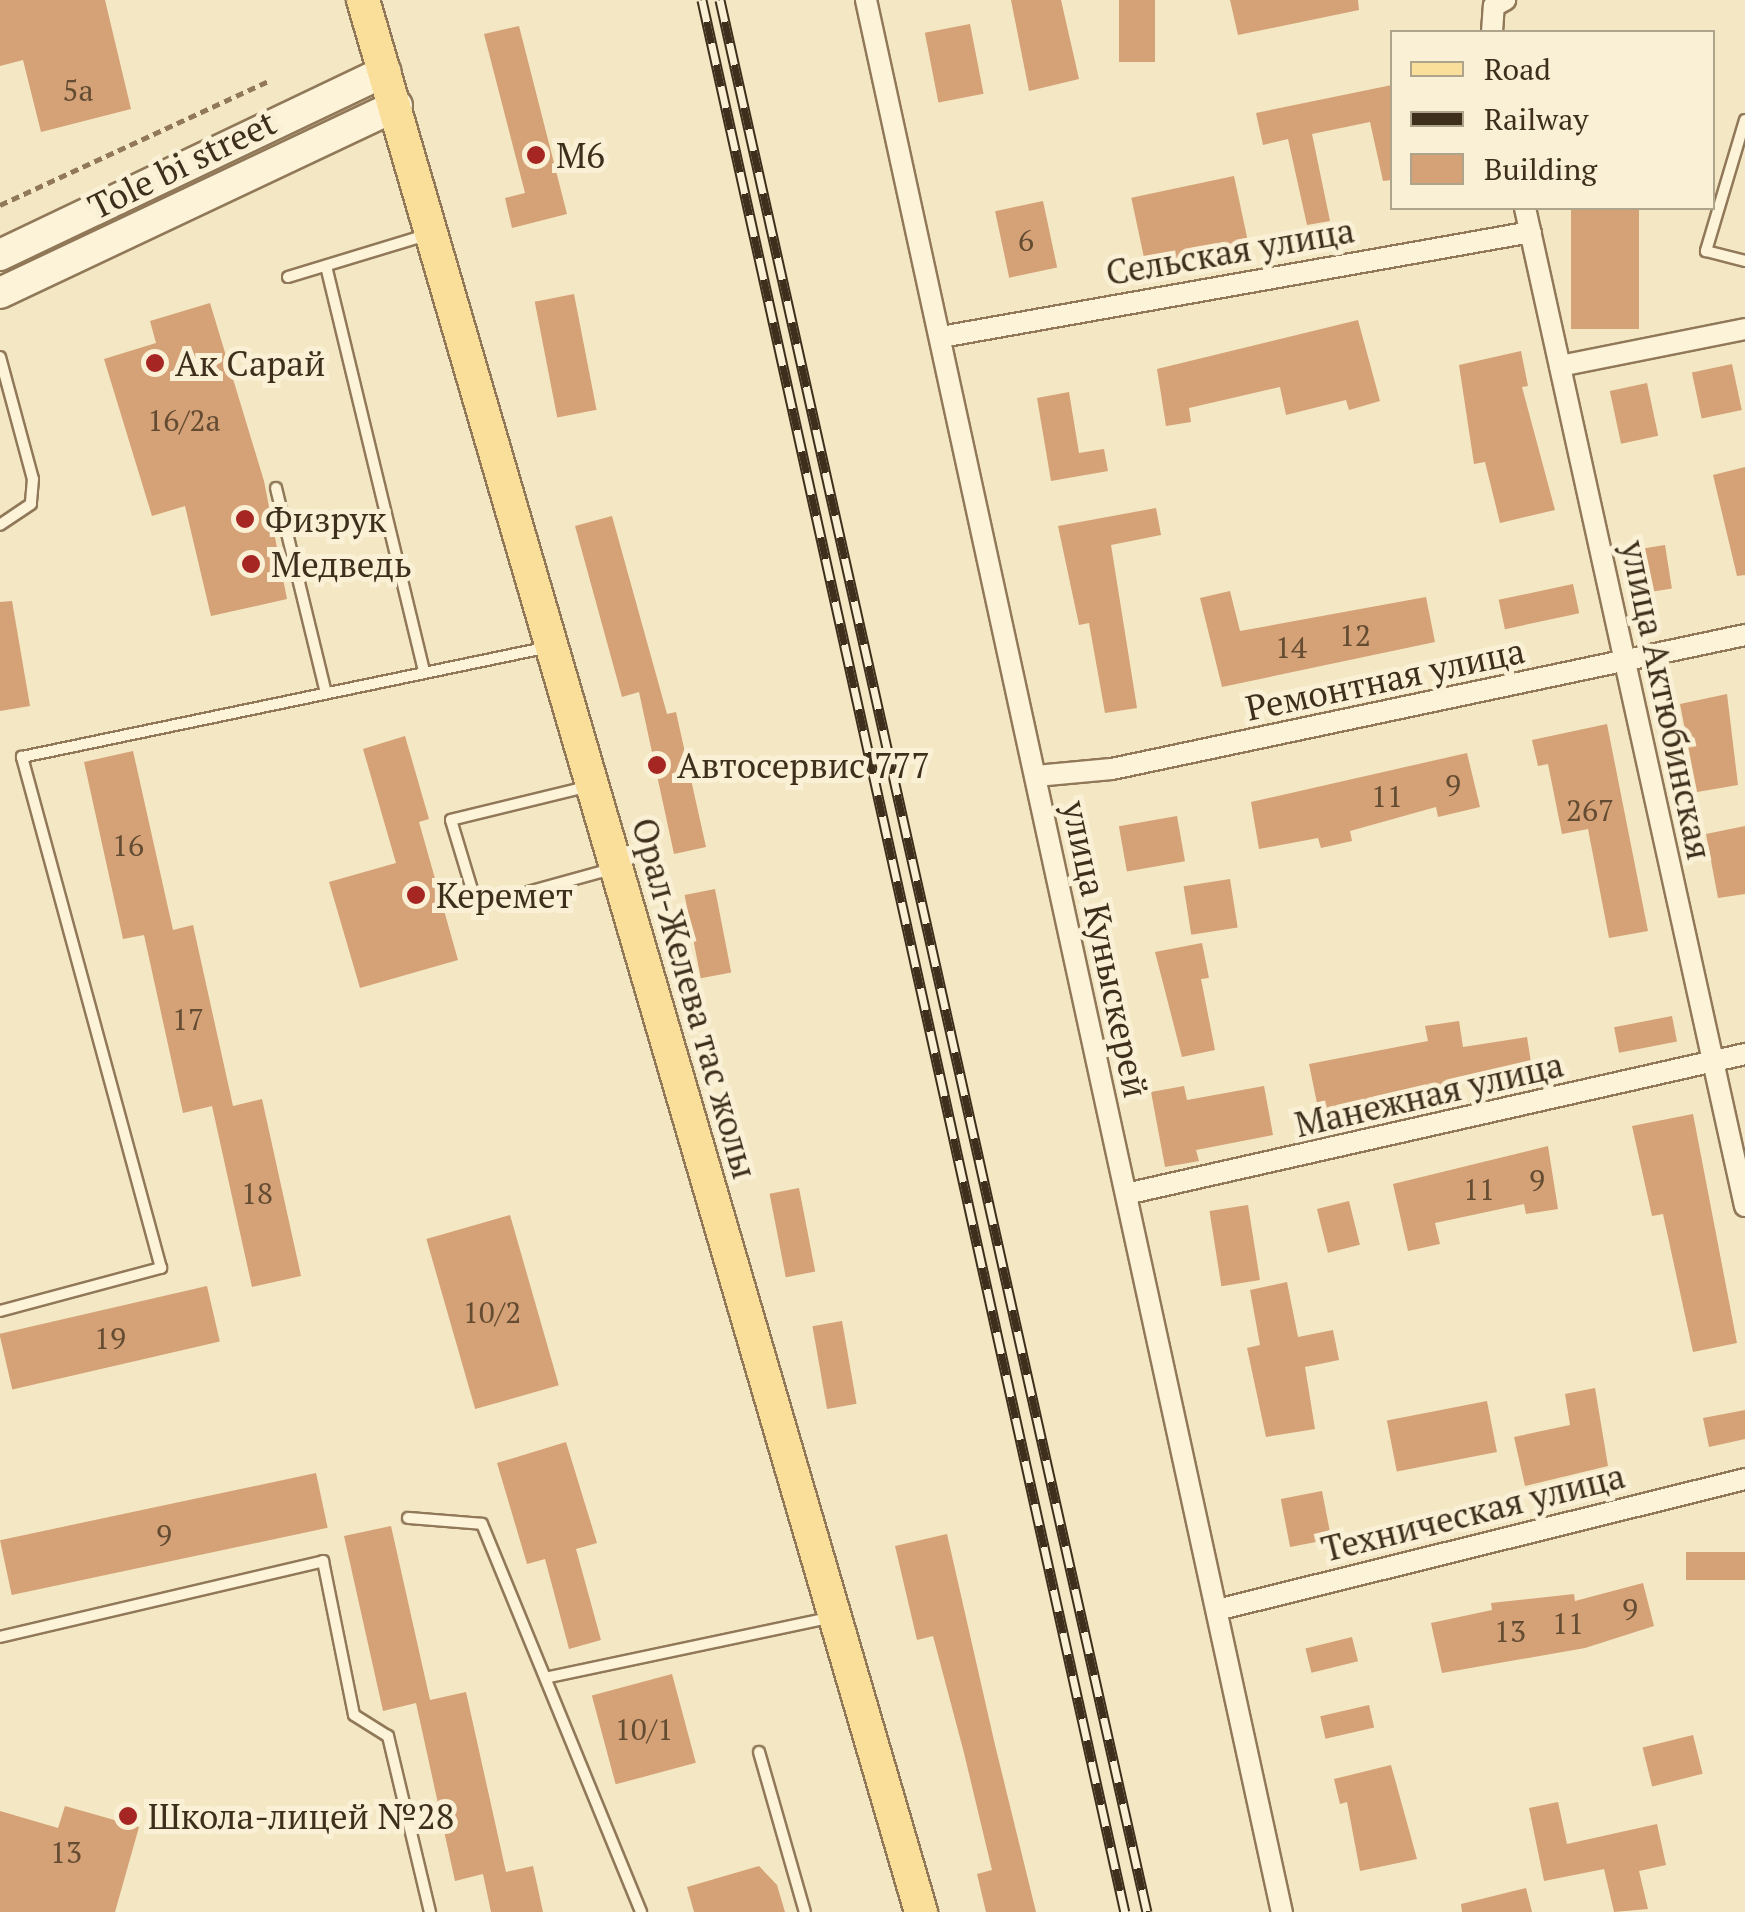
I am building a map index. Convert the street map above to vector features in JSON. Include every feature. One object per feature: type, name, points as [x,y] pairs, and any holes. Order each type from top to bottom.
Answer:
[{"type":"main road","name":"Орал-Желева тас жолы","points":[[362,0],[397,105],[921,1912]]},
{"type":"main road","name":"Tole bi street","points":[[0,255],[384,71]]},
{"type":"main road","name":"Tole bi street","points":[[0,293],[397,105]]},
{"type":"street","name":"улица Куныскерей","points":[[866,0],[1282,1912]]},
{"type":"street","points":[[1492,30],[1494,6],[1505,0]]},
{"type":"street","name":"улица Актюбинская","points":[[1526,210],[1745,1206]]},
{"type":"street","name":"Сельская улица","points":[[940,337],[1531,232]]},
{"type":"street","points":[[1560,366],[1745,329]]},
{"type":"street","name":"Ремонтная улица","points":[[1036,776],[1112,769],[1745,634]]},
{"type":"street","name":"Манежная улица","points":[[1126,1194],[1745,1054]]},
{"type":"street","name":"Техническая улица","points":[[1217,1610],[1745,1478]]},
{"type":"lane","points":[[1745,120],[1706,251],[1745,261]]},
{"type":"lane","points":[[288,277],[434,233]]},
{"type":"lane","points":[[326,266],[424,671]]},
{"type":"lane","points":[[0,357],[33,479],[31,504],[0,525]]},
{"type":"lane","points":[[276,488],[326,693]]},
{"type":"lane","points":[[0,1311],[161,1268],[22,757],[552,646]]},
{"type":"lane","points":[[592,786],[451,820],[477,906],[616,868]]},
{"type":"lane","points":[[408,1518],[482,1524],[549,1677],[641,1912]]},
{"type":"lane","points":[[0,1638],[322,1560],[354,1715],[388,1736],[430,1912]]},
{"type":"lane","points":[[549,1677],[834,1617]]},
{"type":"lane","points":[[759,1752],[804,1912]]},
{"type":"path","points":[[0,206],[271,80]]},
{"type":"building","points":[[0,0],[105,0],[131,109],[41,132],[23,60],[0,66]]},
{"type":"building","points":[[1011,0],[1061,0],[1079,79],[1029,91]]},
{"type":"building","points":[[1119,0],[1155,0],[1155,62],[1119,62]]},
{"type":"building","points":[[1230,0],[1358,0],[1359,10],[1238,35]]},
{"type":"building","points":[[970,24],[984,94],[938,102],[925,33]]},
{"type":"building","points":[[519,26],[567,214],[512,228],[505,198],[525,193],[484,34]]},
{"type":"building","points":[[1390,85],[1390,180],[1383,181],[1370,122],[1312,134],[1330,221],[1307,225],[1288,139],[1263,145],[1256,113]]},
{"type":"building","points":[[1234,176],[1248,243],[1146,265],[1131,198]]},
{"type":"building","points":[[1043,201],[1057,268],[1009,278],[995,211]]},
{"type":"building","points":[[1571,210],[1639,210],[1639,329],[1571,329]]},
{"type":"building","points":[[574,294],[597,410],[557,417],[535,302]]},
{"type":"building","points":[[210,303],[264,481],[287,599],[211,616],[185,506],[152,516],[104,359],[156,343],[150,321]]},
{"type":"building","points":[[1358,320],[1380,401],[1349,410],[1346,400],[1286,415],[1280,387],[1189,408],[1191,422],[1166,426],[1157,369]]},
{"type":"building","points":[[1521,351],[1528,386],[1522,387],[1555,510],[1500,523],[1485,462],[1474,464],[1459,365]]},
{"type":"building","points":[[1732,364],[1742,410],[1702,418],[1692,373]]},
{"type":"building","points":[[1647,383],[1658,436],[1621,444],[1610,391]]},
{"type":"building","points":[[1069,392],[1079,453],[1104,449],[1108,471],[1051,481],[1037,398]]},
{"type":"building","points":[[1745,467],[1745,575],[1737,576],[1713,475]]},
{"type":"building","points":[[1156,508],[1161,535],[1111,545],[1137,708],[1105,713],[1089,623],[1079,625],[1058,526]]},
{"type":"building","points":[[612,516],[667,714],[676,712],[706,847],[674,854],[639,692],[622,697],[575,526]]},
{"type":"building","points":[[1665,545],[1672,588],[1634,594],[1627,551]]},
{"type":"building","points":[[1573,584],[1579,613],[1505,629],[1499,600]]},
{"type":"building","points":[[1230,591],[1240,631],[1426,597],[1435,642],[1222,687],[1200,598]]},
{"type":"building","points":[[12,601],[30,706],[0,711],[0,602]]},
{"type":"building","points":[[1727,694],[1738,785],[1697,792],[1680,704]]},
{"type":"building","points":[[1607,724],[1648,931],[1609,938],[1588,829],[1562,834],[1548,764],[1538,766],[1532,740]]},
{"type":"building","points":[[405,736],[429,819],[419,822],[458,960],[360,988],[329,882],[396,863],[363,749]]},
{"type":"building","points":[[133,751],[173,930],[193,925],[233,1106],[262,1099],[301,1276],[252,1287],[212,1106],[183,1113],[144,935],[123,939],[84,762]]},
{"type":"building","points":[[1467,753],[1480,807],[1438,817],[1436,807],[1350,831],[1352,841],[1321,848],[1318,838],[1259,849],[1251,802]]},
{"type":"building","points":[[1177,816],[1185,861],[1127,872],[1119,826]]},
{"type":"building","points":[[1745,826],[1745,894],[1718,898],[1706,834]]},
{"type":"building","points":[[1230,879],[1238,927],[1191,935],[1184,886]]},
{"type":"building","points":[[715,889],[731,972],[701,978],[685,895]]},
{"type":"building","points":[[1202,943],[1209,978],[1201,979],[1215,1050],[1182,1057],[1155,952]]},
{"type":"building","points":[[1672,1016],[1677,1042],[1619,1053],[1614,1027]]},
{"type":"building","points":[[1459,1021],[1463,1047],[1527,1037],[1532,1069],[1320,1118],[1309,1064],[1428,1041],[1425,1026]]},
{"type":"building","points":[[1184,1086],[1187,1100],[1264,1086],[1273,1135],[1196,1150],[1199,1161],[1165,1167],[1151,1092]]},
{"type":"building","points":[[1693,1114],[1737,1343],[1693,1352],[1663,1214],[1652,1216],[1632,1126]]},
{"type":"building","points":[[1548,1146],[1558,1209],[1526,1214],[1524,1204],[1435,1223],[1440,1244],[1408,1251],[1393,1184]]},
{"type":"building","points":[[799,1188],[815,1271],[786,1277],[770,1194]]},
{"type":"building","points":[[1349,1201],[1360,1245],[1328,1253],[1317,1209]]},
{"type":"building","points":[[1248,1205],[1260,1280],[1221,1286],[1209,1211]]},
{"type":"building","points":[[510,1215],[559,1385],[475,1409],[426,1239]]},
{"type":"building","points":[[1287,1282],[1298,1337],[1333,1330],[1339,1360],[1305,1367],[1315,1429],[1266,1437],[1247,1348],[1260,1345],[1250,1290]]},
{"type":"building","points":[[207,1286],[220,1342],[12,1389],[0,1334]]},
{"type":"building","points":[[842,1321],[857,1404],[827,1409],[812,1326]]},
{"type":"building","points":[[1595,1388],[1608,1466],[1525,1486],[1514,1437],[1570,1425],[1565,1394]]},
{"type":"building","points":[[1487,1401],[1497,1452],[1397,1472],[1387,1420]]},
{"type":"building","points":[[1745,1410],[1745,1439],[1709,1447],[1703,1418]]},
{"type":"building","points":[[566,1442],[597,1543],[576,1549],[601,1640],[569,1649],[545,1559],[527,1564],[497,1463]]},
{"type":"building","points":[[316,1473],[328,1528],[12,1595],[0,1540]]},
{"type":"building","points":[[1322,1491],[1331,1539],[1290,1547],[1281,1499]]},
{"type":"building","points":[[391,1526],[430,1700],[466,1692],[506,1872],[533,1866],[543,1912],[491,1912],[483,1874],[455,1881],[416,1703],[383,1711],[344,1536]]},
{"type":"building","points":[[947,1534],[1036,1912],[986,1912],[977,1874],[992,1870],[964,1753],[933,1636],[917,1640],[895,1546]]},
{"type":"building","points":[[1686,1552],[1745,1552],[1745,1580],[1686,1580]]},
{"type":"building","points":[[1643,1583],[1654,1626],[1585,1648],[1442,1673],[1431,1623],[1492,1610],[1491,1603],[1574,1594],[1575,1601]]},
{"type":"building","points":[[1352,1637],[1358,1661],[1311,1673],[1305,1649]]},
{"type":"building","points":[[672,1674],[696,1763],[616,1784],[592,1695]]},
{"type":"building","points":[[1369,1705],[1374,1727],[1325,1739],[1320,1716]]},
{"type":"building","points":[[1693,1735],[1703,1774],[1652,1786],[1643,1748]]},
{"type":"building","points":[[1391,1765],[1417,1859],[1360,1871],[1347,1802],[1340,1804],[1334,1779]]},
{"type":"building","points":[[1558,1802],[1567,1844],[1657,1824],[1666,1865],[1639,1871],[1648,1909],[1614,1912],[1604,1869],[1544,1881],[1529,1808]]},
{"type":"building","points":[[65,1806],[139,1827],[115,1912],[0,1912],[0,1811],[58,1828]]},
{"type":"building","points":[[759,1866],[777,1885],[785,1912],[694,1912],[687,1887]]},
{"type":"building","points":[[1526,1888],[1532,1912],[1462,1912],[1461,1904]]},
{"type":"railway","points":[[702,0],[1125,1912]]},
{"type":"railway","points":[[720,0],[1147,1912]]},
{"type":"place","name":"М6","points":[[536,155]]},
{"type":"place","name":"Ак Сарай","points":[[155,363]]},
{"type":"place","name":"Физрук","points":[[245,519]]},
{"type":"place","name":"Медведь","points":[[251,564]]},
{"type":"place","name":"Автосервис 777","points":[[657,765]]},
{"type":"place","name":"Керемет","points":[[416,895]]},
{"type":"place","name":"Школа-лицей №28","points":[[128,1816]]}]
